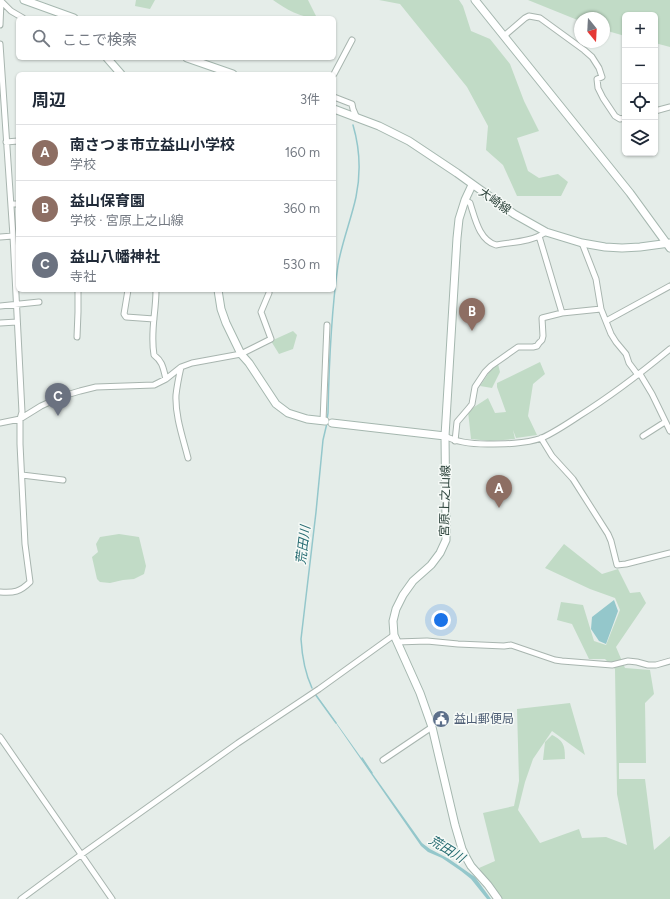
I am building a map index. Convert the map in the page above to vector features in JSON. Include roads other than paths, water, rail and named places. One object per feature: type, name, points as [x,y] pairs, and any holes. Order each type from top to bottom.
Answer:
[{"type":"street","points":[[24,0],[68,16]]},
{"type":"street","points":[[475,0],[630,193],[669,244]]},
{"type":"street","points":[[1,1],[11,11],[19,16]]},
{"type":"street","points":[[0,25],[1,1]]},
{"type":"street","points":[[504,36],[525,18],[529,16],[540,18],[584,50],[595,62],[602,77],[596,78],[598,88],[615,116],[622,119]]},
{"type":"street","points":[[335,72],[352,40]]},
{"type":"street","points":[[0,44],[0,62],[13,236],[16,249],[16,304],[22,412],[20,419],[22,474],[25,544],[30,582],[20,591],[12,593],[0,592]]},
{"type":"street","points":[[109,60],[119,72]]},
{"type":"street","points":[[192,60],[225,72]]},
{"type":"street","points":[[336,99],[352,104],[356,116]]},
{"type":"street","points":[[658,110],[670,107]]},
{"type":"street","name":"大崎線","points":[[336,110],[379,126],[408,141],[457,173],[543,234],[605,247],[622,248],[669,244]]},
{"type":"street","points":[[6,142],[16,141]]},
{"type":"street","name":"宮原上之山線","points":[[472,185],[459,219],[457,238],[445,436],[446,540],[440,553],[431,565],[413,581],[399,602],[393,621],[394,635],[420,693],[432,727],[462,849],[471,866],[498,899]]},
{"type":"street","points":[[465,200],[470,203],[482,234],[487,241],[496,245],[529,239],[543,234],[562,313]]},
{"type":"street","points":[[11,204],[16,204]]},
{"type":"street","points":[[0,237],[13,236]]},
{"type":"street","points":[[582,243],[596,279],[601,308],[611,334],[652,394],[670,431]]},
{"type":"street","points":[[606,321],[670,286]]},
{"type":"street","points":[[77,337],[78,292]]},
{"type":"street","points":[[128,292],[124,314],[126,317],[154,319]]},
{"type":"street","points":[[156,292],[152,336],[154,355],[162,364],[166,379]]},
{"type":"street","points":[[218,292],[221,309],[226,323],[241,354],[249,363],[276,404],[288,413],[307,419],[327,422],[445,436],[455,441],[480,444],[509,444],[541,438],[597,405],[670,349]]},
{"type":"street","points":[[0,423],[20,419],[63,396],[80,391],[96,387],[154,385],[166,379],[181,367],[192,363],[241,354],[271,339],[261,312],[269,292]]},
{"type":"street","points":[[0,306],[40,302]]},
{"type":"street","points":[[455,441],[457,422],[472,404],[476,387],[485,372],[518,347],[537,346],[542,340],[543,336],[542,318],[562,313],[601,308]]},
{"type":"street","points":[[0,322],[17,322]]},
{"type":"street","points":[[327,325],[327,422]]},
{"type":"street","points":[[181,367],[176,396],[176,406],[188,458]]},
{"type":"street","points":[[643,436],[665,422]]},
{"type":"street","points":[[541,438],[552,456],[573,479],[608,534],[617,565],[670,553]]},
{"type":"street","points":[[22,474],[63,480]]},
{"type":"street","points":[[21,899],[238,743],[319,689],[394,635]]},
{"type":"street","points":[[397,642],[427,641],[504,646],[511,645],[555,660],[612,665],[628,661],[648,665],[670,662]]},
{"type":"street","points":[[383,760],[432,727]]},
{"type":"street","points":[[0,737],[112,899]]},
{"type":"water","points":[[614,600],[618,611],[606,644],[599,641],[591,629],[592,617]]},
{"type":"water","points":[[308,683],[422,843],[475,877],[491,899],[487,899],[471,879],[461,871],[442,858],[428,852],[421,846]]},
{"type":"waterway","name":"荒田川","points":[[336,283],[338,265],[354,206],[359,179],[358,152],[353,125]]},
{"type":"waterway","name":"荒田川","points":[[327,420],[332,320],[335,292]]},
{"type":"waterway","name":"荒田川","points":[[312,688],[304,664],[301,639],[323,440],[327,423]]},
{"type":"waterway","name":"荒田川","points":[[315,694],[336,723]]},
{"type":"waterway","name":"荒田川","points":[[362,758],[372,773]]},
{"type":"place","name":"益山保育園","points":[[472,331]]},
{"type":"place","name":"益山八幡神社","points":[[58,416]]},
{"type":"place","name":"南さつま市立益山小学校","points":[[499,508]]},
{"type":"place","name":"益山郵便局","points":[[441,719]]}]
